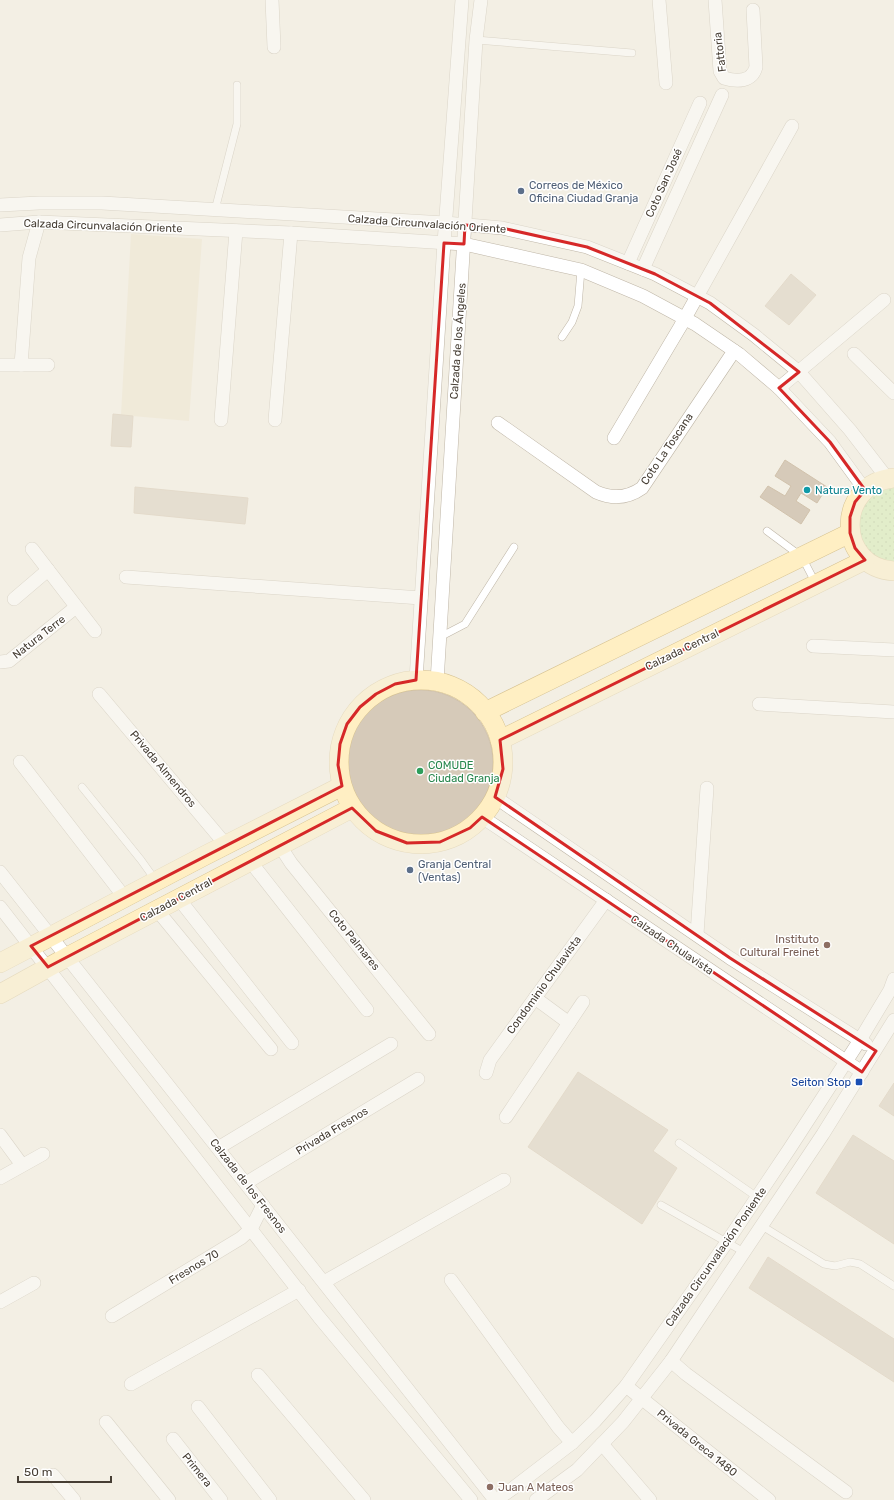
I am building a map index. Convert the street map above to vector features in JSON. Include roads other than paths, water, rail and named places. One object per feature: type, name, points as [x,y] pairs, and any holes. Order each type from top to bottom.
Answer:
[{"type":"street","points":[[272,0],[274,47]]},
{"type":"street","name":"Calzada de los Ángeles","points":[[416,680],[445,223],[462,0]]},
{"type":"street","name":"Calzada de los Ángeles","points":[[437,682],[476,40],[481,0]]},
{"type":"street","points":[[660,0],[666,84]]},
{"type":"street","name":"Fattoria","points":[[715,0],[720,71],[724,78],[730,80],[749,78],[754,75],[756,67],[753,10]]},
{"type":"street","points":[[643,269],[722,95]]},
{"type":"street","name":"Coto San José","points":[[628,263],[700,103]]},
{"type":"street","points":[[614,438],[698,297],[792,126]]},
{"type":"street","name":"Calzada Circunvalación Oriente","points":[[0,205],[39,203],[102,203],[445,223],[502,228],[587,247],[655,274],[710,304],[754,335],[798,372],[850,430],[890,478]]},
{"type":"street","points":[[130,226],[132,205]]},
{"type":"street","points":[[21,365],[29,258],[39,222]]},
{"type":"street","name":"Calzada Circunvalación Oriente","points":[[0,225],[39,222],[464,244],[581,270],[643,296],[685,318],[734,351],[779,388],[830,442],[865,490]]},
{"type":"street","points":[[24,223],[29,258]]},
{"type":"street","points":[[221,420],[236,231]]},
{"type":"street","points":[[276,420],[291,234]]},
{"type":"street","points":[[779,388],[884,300]]},
{"type":"street","name":"Coto La Toscana","points":[[498,423],[596,492],[609,496],[627,496],[642,488],[734,351]]},
{"type":"street","points":[[854,354],[894,394]]},
{"type":"street","points":[[0,365],[48,365]]},
{"type":"street","points":[[890,478],[875,482],[865,490],[855,502],[850,517],[850,533],[856,548],[865,560],[876,567],[888,571],[894,571]]},
{"type":"street","points":[[485,712],[850,533]]},
{"type":"street","name":"Natura Terre","points":[[32,550],[95,631]]},
{"type":"street","name":"Calzada Central","points":[[500,740],[865,560]]},
{"type":"street","points":[[14,599],[48,570]]},
{"type":"street","points":[[126,577],[421,598]]},
{"type":"street","name":"Natura Terre","points":[[0,662],[9,661],[76,607]]},
{"type":"street","points":[[813,646],[894,650]]},
{"type":"street","points":[[416,680],[437,682],[451,686],[464,693],[476,702],[485,712],[494,725],[500,740],[503,768],[495,797],[482,817],[470,828],[456,836],[440,842],[424,844],[407,843],[391,839],[376,831],[363,821],[352,808],[342,786],[338,765],[340,744],[347,724],[360,707],[376,694],[395,684],[416,680]]},
{"type":"street","name":"Privada Almendros","points":[[99,694],[226,845]]},
{"type":"street","points":[[759,704],[894,712]]},
{"type":"street","points":[[20,762],[124,898]]},
{"type":"street","points":[[0,963],[342,786]]},
{"type":"street","points":[[697,934],[707,788]]},
{"type":"street","name":"Calzada Chulavista","points":[[495,797],[730,958],[876,1051]]},
{"type":"street","name":"Calzada Central","points":[[0,994],[48,967],[352,808]]},
{"type":"street","name":"Calzada Chulavista","points":[[482,817],[862,1072]]},
{"type":"street","name":"Coto Palmares","points":[[280,846],[291,863],[429,1034]]},
{"type":"street","points":[[250,861],[367,1010]]},
{"type":"street","name":"Calzada de los Fresnos","points":[[0,872],[496,1500]]},
{"type":"street","points":[[179,899],[292,1043]]},
{"type":"street","name":"Condominio Chulavista","points":[[486,1073],[490,1060],[606,900]]},
{"type":"street","points":[[0,907],[299,1290],[471,1500]]},
{"type":"street","points":[[157,910],[271,1049]]},
{"type":"street","points":[[719,976],[730,958]]},
{"type":"street","name":"Calzada Circunvalación Poniente","points":[[496,1500],[572,1443],[595,1421],[626,1386],[727,1242],[790,1148],[860,1040],[890,990],[894,979]]},
{"type":"street","points":[[535,998],[569,1023]]},
{"type":"street","points":[[506,1117],[583,1002]]},
{"type":"street","name":"Calzada Circunvalación Poniente","points":[[536,1500],[577,1470],[642,1399],[671,1361],[807,1159],[894,1020]]},
{"type":"street","points":[[218,1148],[391,1044]]},
{"type":"street","name":"Privada Fresnos","points":[[246,1183],[418,1078]]},
{"type":"street","points":[[0,1135],[22,1165]]},
{"type":"street","points":[[790,1148],[807,1159]]},
{"type":"street","points":[[0,1178],[43,1154]]},
{"type":"street","points":[[324,1282],[504,1180]]},
{"type":"street","name":"Fresnos 70","points":[[112,1316],[241,1238],[251,1229],[263,1205]]},
{"type":"street","points":[[450,1280],[558,1427],[572,1443]]},
{"type":"street","points":[[0,1302],[34,1283]]},
{"type":"street","points":[[131,1384],[299,1290]]},
{"type":"street","points":[[671,1361],[686,1374],[846,1492]]},
{"type":"street","points":[[258,1375],[364,1500]]},
{"type":"street","name":"Privada Greca 1480","points":[[626,1386],[769,1500]]},
{"type":"street","points":[[198,1407],[270,1500]]},
{"type":"street","points":[[106,1422],[169,1500]]},
{"type":"street","name":"Primera","points":[[173,1439],[221,1500]]},
{"type":"street","points":[[602,1444],[650,1500]]},
{"type":"street","points":[[53,1475],[74,1500]]},
{"type":"lane","points":[[476,40],[632,53]]},
{"type":"lane","points":[[215,210],[238,124],[237,85]]},
{"type":"lane","points":[[562,337],[572,322],[578,306],[581,270]]},
{"type":"lane","points":[[767,531],[802,557],[816,584]]},
{"type":"lane","points":[[440,637],[465,624],[514,547]]},
{"type":"lane","points":[[82,787],[141,860],[156,881]]},
{"type":"lane","points":[[679,1143],[757,1198]]},
{"type":"lane","points":[[661,1205],[744,1252]]},
{"type":"lane","points":[[762,1226],[824,1264],[835,1266],[850,1262],[860,1264],[894,1286]]},
{"type":"place","name":"Correos de México Oficina Ciudad Granja","points":[[521,191]]},
{"type":"place","name":"Natura Vento","points":[[807,490]]},
{"type":"place","name":"COMUDE Ciudad Granja","points":[[420,771]]},
{"type":"place","name":"Granja Central (Ventas)","points":[[410,870]]},
{"type":"place","name":"Instituto Cultural Freinet","points":[[827,945]]},
{"type":"place","name":"Seiton Stop","points":[[859,1082]]},
{"type":"place","name":"Juan A Mateos","points":[[490,1487]]}]
